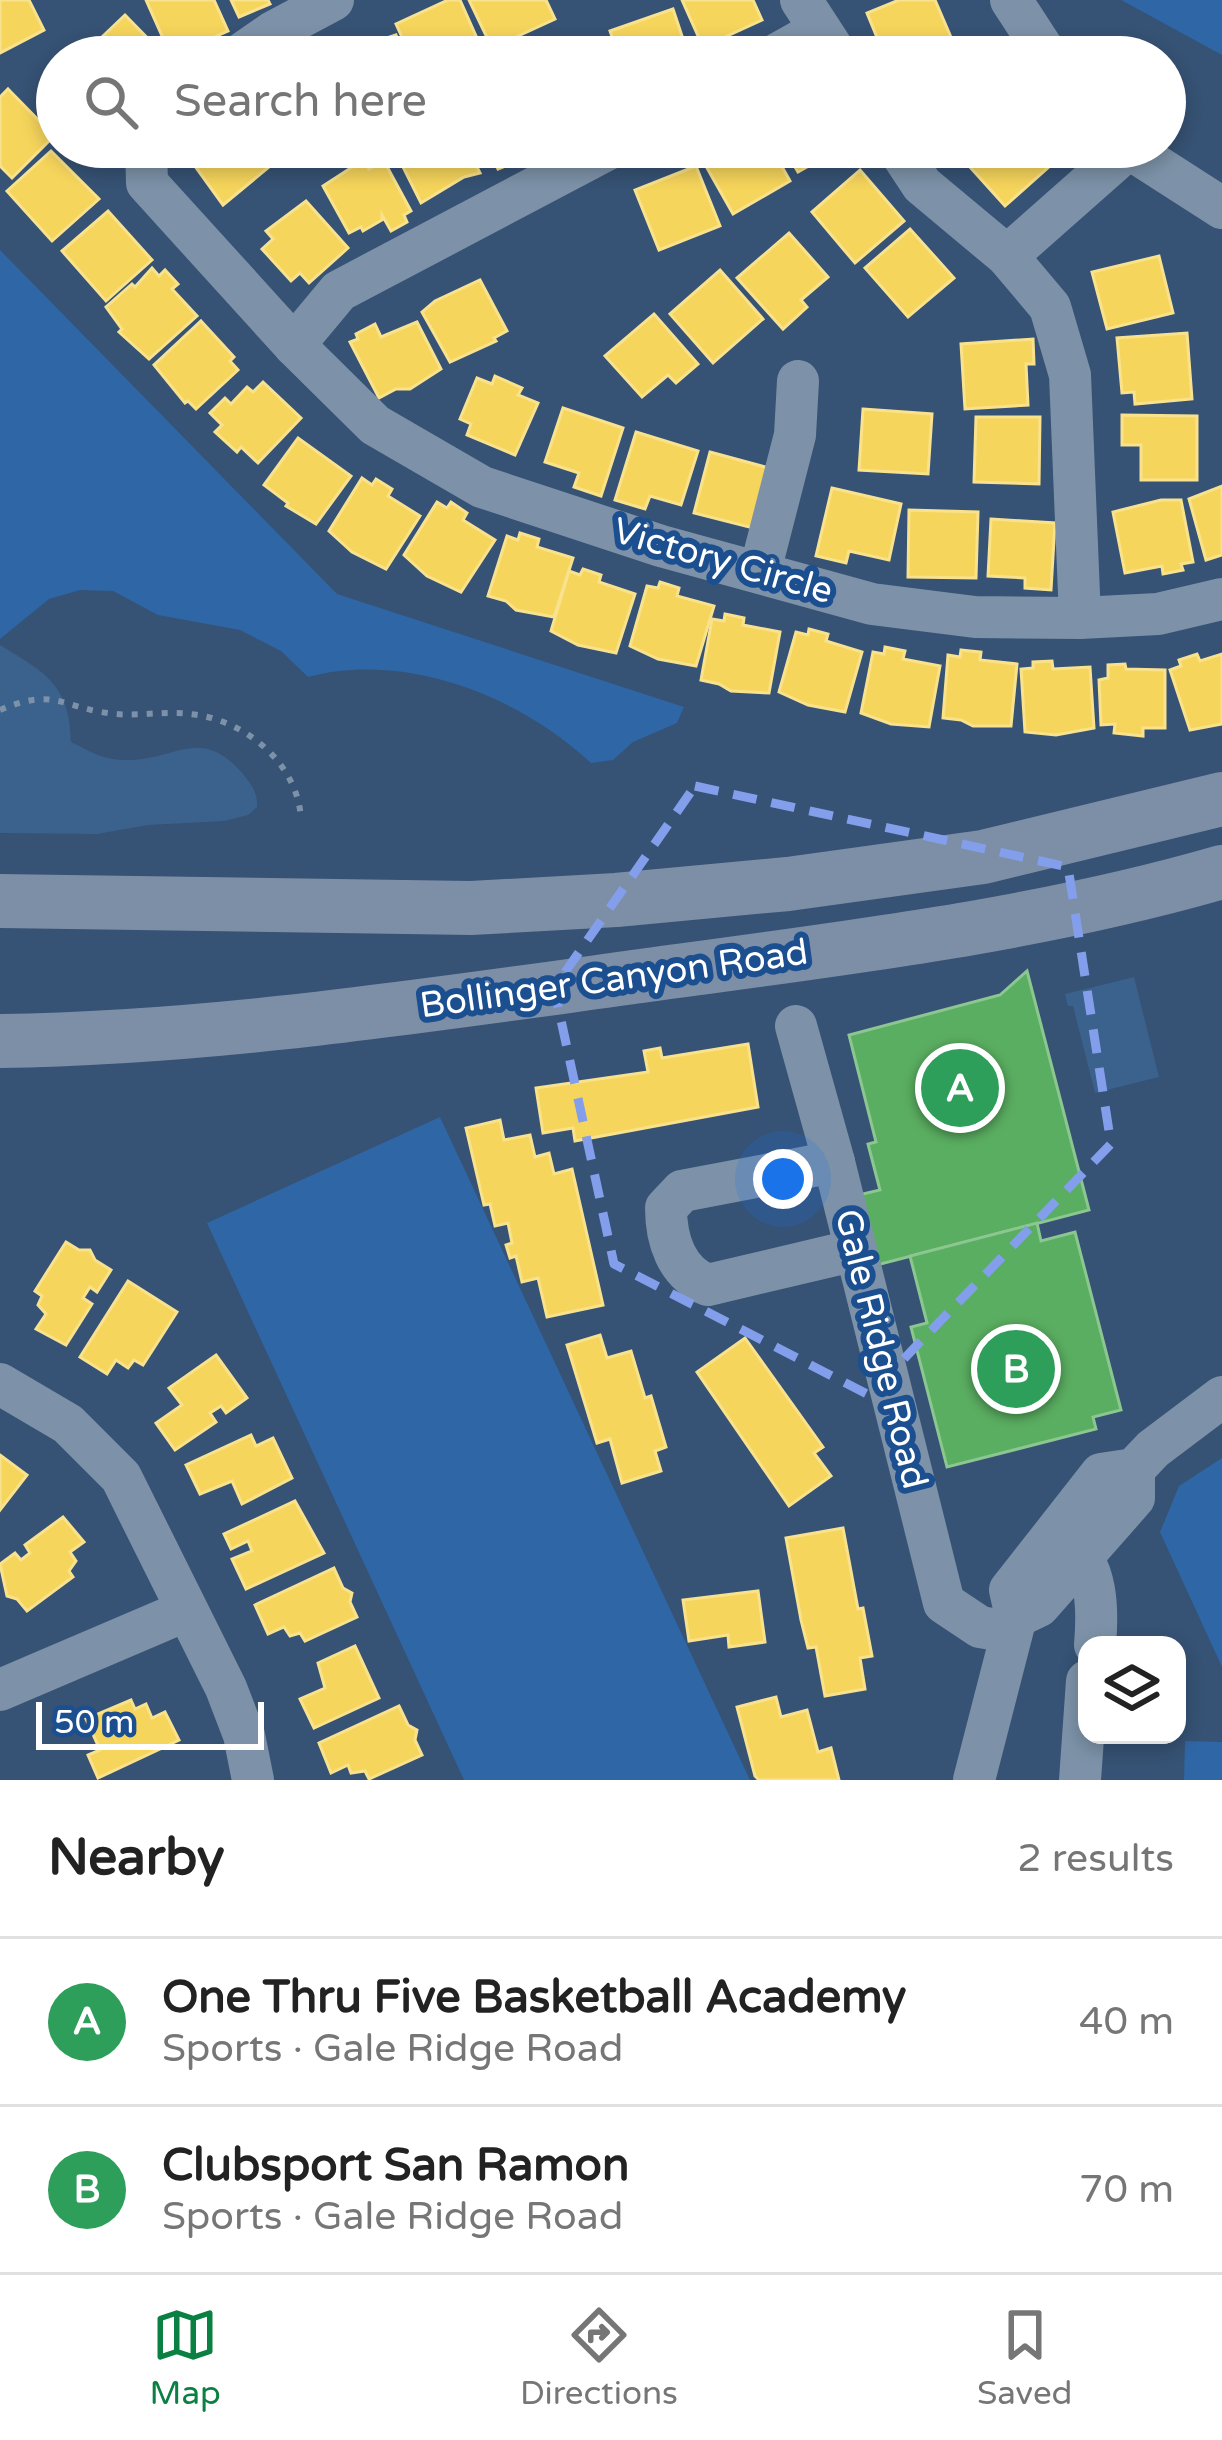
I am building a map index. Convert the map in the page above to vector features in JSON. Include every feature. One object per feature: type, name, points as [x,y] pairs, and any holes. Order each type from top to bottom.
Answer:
[{"type":"main road","name":"Bollinger Canyon Road","points":[[0,901],[471,908],[616,900],[788,884],[983,857],[1222,799]]},
{"type":"main road","name":"Bollinger Canyon Road","points":[[0,1041],[98,1040],[302,1021],[760,959],[994,926],[1222,872]]},
{"type":"street","points":[[267,36],[333,0]]},
{"type":"street","points":[[1011,0],[1034,36]]},
{"type":"street","name":"Victory Circle","points":[[147,168],[147,183],[294,345],[375,425],[482,487],[661,546],[872,604],[975,617],[1080,618],[1158,614],[1222,598]]},
{"type":"street","points":[[294,345],[339,291],[572,168]]},
{"type":"street","points":[[912,168],[922,184],[1007,256],[1050,307],[1070,375],[1080,618]]},
{"type":"street","points":[[1007,256],[1106,168]]},
{"type":"street","points":[[1159,168],[1222,208]]},
{"type":"street","points":[[760,571],[795,435],[798,381]]},
{"type":"street","name":"Gale Ridge Road","points":[[796,1026],[835,1162],[944,1603],[980,1627],[1013,1624]]},
{"type":"street","points":[[835,1162],[682,1191],[666,1208],[666,1238],[693,1280],[707,1285],[856,1250]]},
{"type":"street","points":[[0,1384],[68,1424],[121,1477],[226,1688],[244,1735],[253,1780]]},
{"type":"street","points":[[974,1780],[1013,1624],[1040,1606],[1068,1543],[1134,1498],[1134,1469],[1222,1396]]},
{"type":"street","points":[[1068,1543],[1093,1582],[1094,1636]]},
{"type":"street","points":[[0,1690],[184,1611]]},
{"type":"street","points":[[1080,1780],[1083,1744]]},
{"type":"path","points":[[0,710],[46,696],[78,708],[115,714],[188,713],[235,727],[272,754],[297,790],[301,819]]},
{"type":"highlighted area","points":[[695,786],[1068,867],[1111,1144],[869,1395],[614,1264],[554,988]]},
{"type":"shaded area","points":[[1222,0],[1222,55],[1123,1]]},
{"type":"shaded area","points":[[0,250],[337,594],[684,707],[677,723],[633,742],[613,760],[591,763],[530,718],[459,685],[383,670],[308,677],[281,651],[240,630],[158,615],[113,591],[80,590],[49,599],[0,639]]},
{"type":"shaded area","points":[[0,645],[52,683],[66,707],[71,742],[117,760],[187,749],[214,751],[246,778],[257,807],[248,815],[224,821],[148,825],[97,834],[0,833]]},
{"type":"shaded area","points":[[1134,977],[1159,1077],[1095,1093],[1073,1006],[1068,1006],[1065,994]]},
{"type":"shaded area","points":[[440,1117],[750,1780],[464,1780],[207,1223]]},
{"type":"shaded area","points":[[1222,1458],[1222,1667],[1160,1532],[1179,1486]]},
{"type":"shaded area","points":[[1186,1741],[1222,1742],[1222,1780],[1184,1780]]},
{"type":"building: Homes","points":[[0,0],[29,0],[44,30],[0,53]]},
{"type":"building: Homes","points":[[146,0],[214,0],[228,31],[217,36],[162,36]]},
{"type":"building: Homes","points":[[231,0],[268,0],[270,4],[239,17]]},
{"type":"building: Homes","points":[[448,0],[460,0],[476,36],[401,36],[396,24]]},
{"type":"building: Homes","points":[[469,0],[546,0],[555,19],[518,36],[486,36]]},
{"type":"building: Homes","points":[[682,0],[753,0],[762,20],[727,36],[698,36]]},
{"type":"building: Homes","points":[[899,0],[935,0],[950,36],[876,36],[867,13]]},
{"type":"building: Homes","points":[[673,9],[682,36],[612,36],[610,31]]},
{"type":"building: Homes","points":[[125,15],[146,36],[103,36]]},
{"type":"building: Homes","points":[[8,89],[36,118],[36,154],[12,178],[0,166],[0,97]]},
{"type":"building: Homes","points":[[36,165],[68,168],[99,199],[52,241],[7,191]]},
{"type":"building: Homes","points":[[196,168],[268,168],[223,205]]},
{"type":"building: Homes","points":[[351,168],[388,168],[411,211],[404,215],[407,222],[391,231],[382,215],[382,220],[363,231],[361,227],[349,233],[323,186]]},
{"type":"building: Homes","points":[[404,168],[478,168],[480,173],[464,177],[421,203]]},
{"type":"building: Homes","points":[[697,168],[720,226],[659,250],[635,190]]},
{"type":"building: Homes","points":[[707,168],[783,168],[790,181],[733,214]]},
{"type":"building: Homes","points":[[971,168],[1048,168],[1005,206]]},
{"type":"building: Homes","points":[[860,170],[904,221],[855,263],[812,212]]},
{"type":"building: Homes","points":[[306,201],[348,248],[309,283],[300,273],[291,281],[262,249],[273,239],[266,231]]},
{"type":"building: Homes","points":[[108,211],[152,260],[106,301],[62,251]]},
{"type":"building: Homes","points":[[910,229],[954,278],[908,317],[865,268]]},
{"type":"building: Homes","points":[[789,233],[828,277],[801,300],[807,307],[783,329],[737,278]]},
{"type":"building: Homes","points":[[1159,256],[1173,313],[1107,329],[1092,272]]},
{"type":"building: Homes","points":[[152,268],[159,276],[165,270],[178,284],[172,289],[197,316],[149,359],[119,332],[122,329],[106,307]]},
{"type":"building: Homes","points":[[720,270],[763,319],[713,363],[670,314]]},
{"type":"building: Homes","points":[[480,280],[507,331],[450,362],[422,312]]},
{"type":"building: Homes","points":[[654,314],[698,364],[676,383],[668,375],[642,397],[605,356]]},
{"type":"building: Homes","points":[[201,321],[234,357],[230,361],[238,370],[196,409],[185,403],[154,365]]},
{"type":"building: Homes","points":[[417,322],[441,369],[410,389],[396,389],[379,398],[350,342],[375,324],[381,337]]},
{"type":"building: Homes","points":[[1187,333],[1192,399],[1135,404],[1134,392],[1122,393],[1117,338]]},
{"type":"building: Homes","points":[[1033,339],[1034,364],[1026,364],[1028,405],[965,409],[961,344]]},
{"type":"building: Homes","points":[[495,376],[522,388],[518,395],[538,403],[515,455],[467,435],[471,424],[460,419],[477,378],[492,384]]},
{"type":"building: Homes","points":[[263,382],[301,418],[258,463],[215,432],[222,425],[210,413],[225,398],[231,404],[247,387],[253,392]]},
{"type":"building: Homes","points":[[563,408],[623,428],[601,496],[574,487],[579,473],[545,462]]},
{"type":"building: Homes","points":[[863,409],[932,414],[928,474],[859,470]]},
{"type":"building: Homes","points":[[1122,415],[1197,416],[1197,480],[1141,480],[1141,445],[1122,445]]},
{"type":"building: Homes","points":[[976,417],[1040,417],[1039,484],[974,482]]},
{"type":"building: Homes","points":[[636,432],[698,451],[681,505],[650,496],[645,509],[615,500]]},
{"type":"building: Homes","points":[[298,438],[351,476],[316,524],[286,506],[264,485]]},
{"type":"building: Homes","points":[[710,452],[769,468],[753,528],[694,513]]},
{"type":"building: Homes","points":[[362,478],[372,485],[376,479],[392,489],[388,496],[420,516],[386,569],[352,552],[329,531]]},
{"type":"building: Homes","points":[[1222,486],[1222,555],[1206,560],[1189,499]]},
{"type":"building: Homes","points":[[832,488],[901,504],[889,560],[849,551],[846,563],[816,556]]},
{"type":"building: Homes","points":[[1181,500],[1193,562],[1181,564],[1183,570],[1163,574],[1162,566],[1125,573],[1113,512]]},
{"type":"building: Homes","points":[[437,502],[447,508],[451,502],[467,513],[463,520],[495,540],[461,592],[427,576],[404,555]]},
{"type":"building: Homes","points":[[909,510],[978,512],[976,578],[908,577]]},
{"type":"building: Homes","points":[[991,519],[1055,523],[1051,590],[1025,588],[1025,578],[988,576]]},
{"type":"building: Homes","points":[[520,533],[539,539],[537,547],[573,558],[554,617],[516,610],[488,596],[507,536],[518,540]]},
{"type":"building: Homes","points":[[583,569],[601,575],[599,582],[635,594],[616,653],[578,645],[551,631],[569,571],[580,575]]},
{"type":"building: Homes","points":[[660,582],[679,588],[677,596],[714,606],[696,666],[658,659],[630,646],[647,586],[658,588]]},
{"type":"building: Homes","points":[[725,614],[744,618],[743,625],[780,632],[769,693],[731,691],[701,680],[712,619],[724,621]]},
{"type":"building: Homes","points":[[809,629],[828,634],[826,641],[862,652],[845,712],[808,705],[779,692],[796,632],[808,635]]},
{"type":"building: Homes","points":[[885,647],[905,651],[903,659],[940,666],[929,727],[891,724],[861,713],[873,652],[884,654]]},
{"type":"building: Homes","points":[[961,650],[981,652],[980,660],[1017,664],[1011,726],[973,726],[943,718],[948,655],[960,657]]},
{"type":"building: Homes","points":[[1197,654],[1200,661],[1222,654],[1222,724],[1190,730],[1170,670],[1181,666],[1179,660]]},
{"type":"building: Homes","points":[[1052,661],[1053,669],[1090,667],[1094,728],[1056,735],[1025,732],[1021,669],[1033,668],[1033,662]]},
{"type":"building: Homes","points":[[1125,664],[1126,669],[1165,670],[1165,728],[1143,728],[1143,736],[1114,733],[1115,724],[1101,725],[1099,680],[1108,678],[1108,665]]},
{"type":"building: Homes","points":[[748,1044],[758,1107],[575,1141],[573,1128],[543,1133],[536,1088],[648,1072],[644,1051],[660,1048],[662,1058]]},
{"type":"building: Homes","points":[[500,1120],[504,1140],[530,1135],[535,1157],[549,1153],[554,1174],[572,1169],[603,1305],[547,1317],[538,1278],[522,1282],[516,1256],[510,1258],[506,1245],[512,1243],[508,1223],[495,1226],[490,1204],[484,1205],[466,1128]]},
{"type":"building: Homes","points":[[66,1242],[90,1250],[95,1260],[111,1270],[97,1292],[90,1287],[83,1298],[92,1304],[66,1345],[36,1329],[46,1314],[38,1305],[42,1296],[35,1291]]},
{"type":"building: Homes","points":[[128,1281],[177,1312],[143,1365],[134,1360],[128,1368],[116,1360],[107,1374],[80,1357]]},
{"type":"building: Homes","points":[[600,1335],[607,1358],[631,1351],[666,1447],[655,1451],[661,1471],[622,1483],[610,1439],[597,1443],[567,1345]]},
{"type":"building: Homes","points":[[745,1338],[823,1447],[814,1453],[831,1476],[789,1506],[697,1372]]},
{"type":"building: Homes","points":[[216,1355],[247,1398],[226,1413],[221,1406],[210,1413],[216,1422],[175,1450],[156,1423],[182,1405],[169,1388]]},
{"type":"building: Homes","points":[[251,1435],[256,1446],[273,1438],[292,1478],[242,1504],[232,1481],[200,1494],[186,1465]]},
{"type":"building: Homes","points":[[0,1455],[27,1475],[0,1510]]},
{"type":"building: Homes","points":[[295,1501],[324,1553],[246,1589],[232,1559],[252,1551],[248,1541],[231,1549],[224,1534]]},
{"type":"building: Homes","points":[[63,1517],[84,1542],[70,1552],[76,1561],[69,1571],[73,1577],[27,1611],[7,1596],[0,1564],[15,1553],[21,1560],[30,1553],[25,1545]]},
{"type":"building: Homes","points":[[843,1528],[872,1656],[860,1658],[865,1689],[825,1696],[816,1647],[808,1648],[801,1620],[786,1538]]},
{"type":"building: Homes","points":[[334,1568],[343,1588],[352,1593],[350,1602],[357,1617],[305,1641],[300,1633],[290,1636],[284,1627],[268,1634],[255,1605]]},
{"type":"building: Homes","points":[[758,1591],[765,1642],[729,1647],[728,1635],[689,1641],[683,1600]]},
{"type":"building: Homes","points":[[355,1646],[379,1698],[314,1728],[300,1699],[325,1688],[318,1663]]},
{"type":"building: Homes","points":[[776,1697],[781,1717],[807,1710],[818,1752],[831,1748],[839,1780],[759,1780],[755,1776],[737,1707]]},
{"type":"building: Homes","points":[[131,1700],[135,1709],[146,1704],[152,1718],[165,1712],[179,1740],[98,1778],[88,1755],[100,1750],[86,1719]]},
{"type":"building: Homes","points":[[399,1706],[408,1725],[417,1730],[415,1740],[422,1755],[369,1779],[365,1771],[351,1773],[348,1765],[331,1773],[319,1743]]},
{"type":"building: Public","points":[[1027,971],[1089,1210],[873,1266],[854,1196],[880,1190],[868,1144],[876,1142],[849,1035],[1000,995]]},
{"type":"building: Public","points":[[1037,1223],[1041,1241],[1075,1232],[1121,1410],[1093,1417],[1096,1429],[947,1467],[911,1327],[927,1323],[910,1256]]},
{"type":"place","name":"One Thru Five Basketball Academy","points":[[960,1088]]},
{"type":"place","name":"Clubsport San Ramon","points":[[1016,1369]]}]
